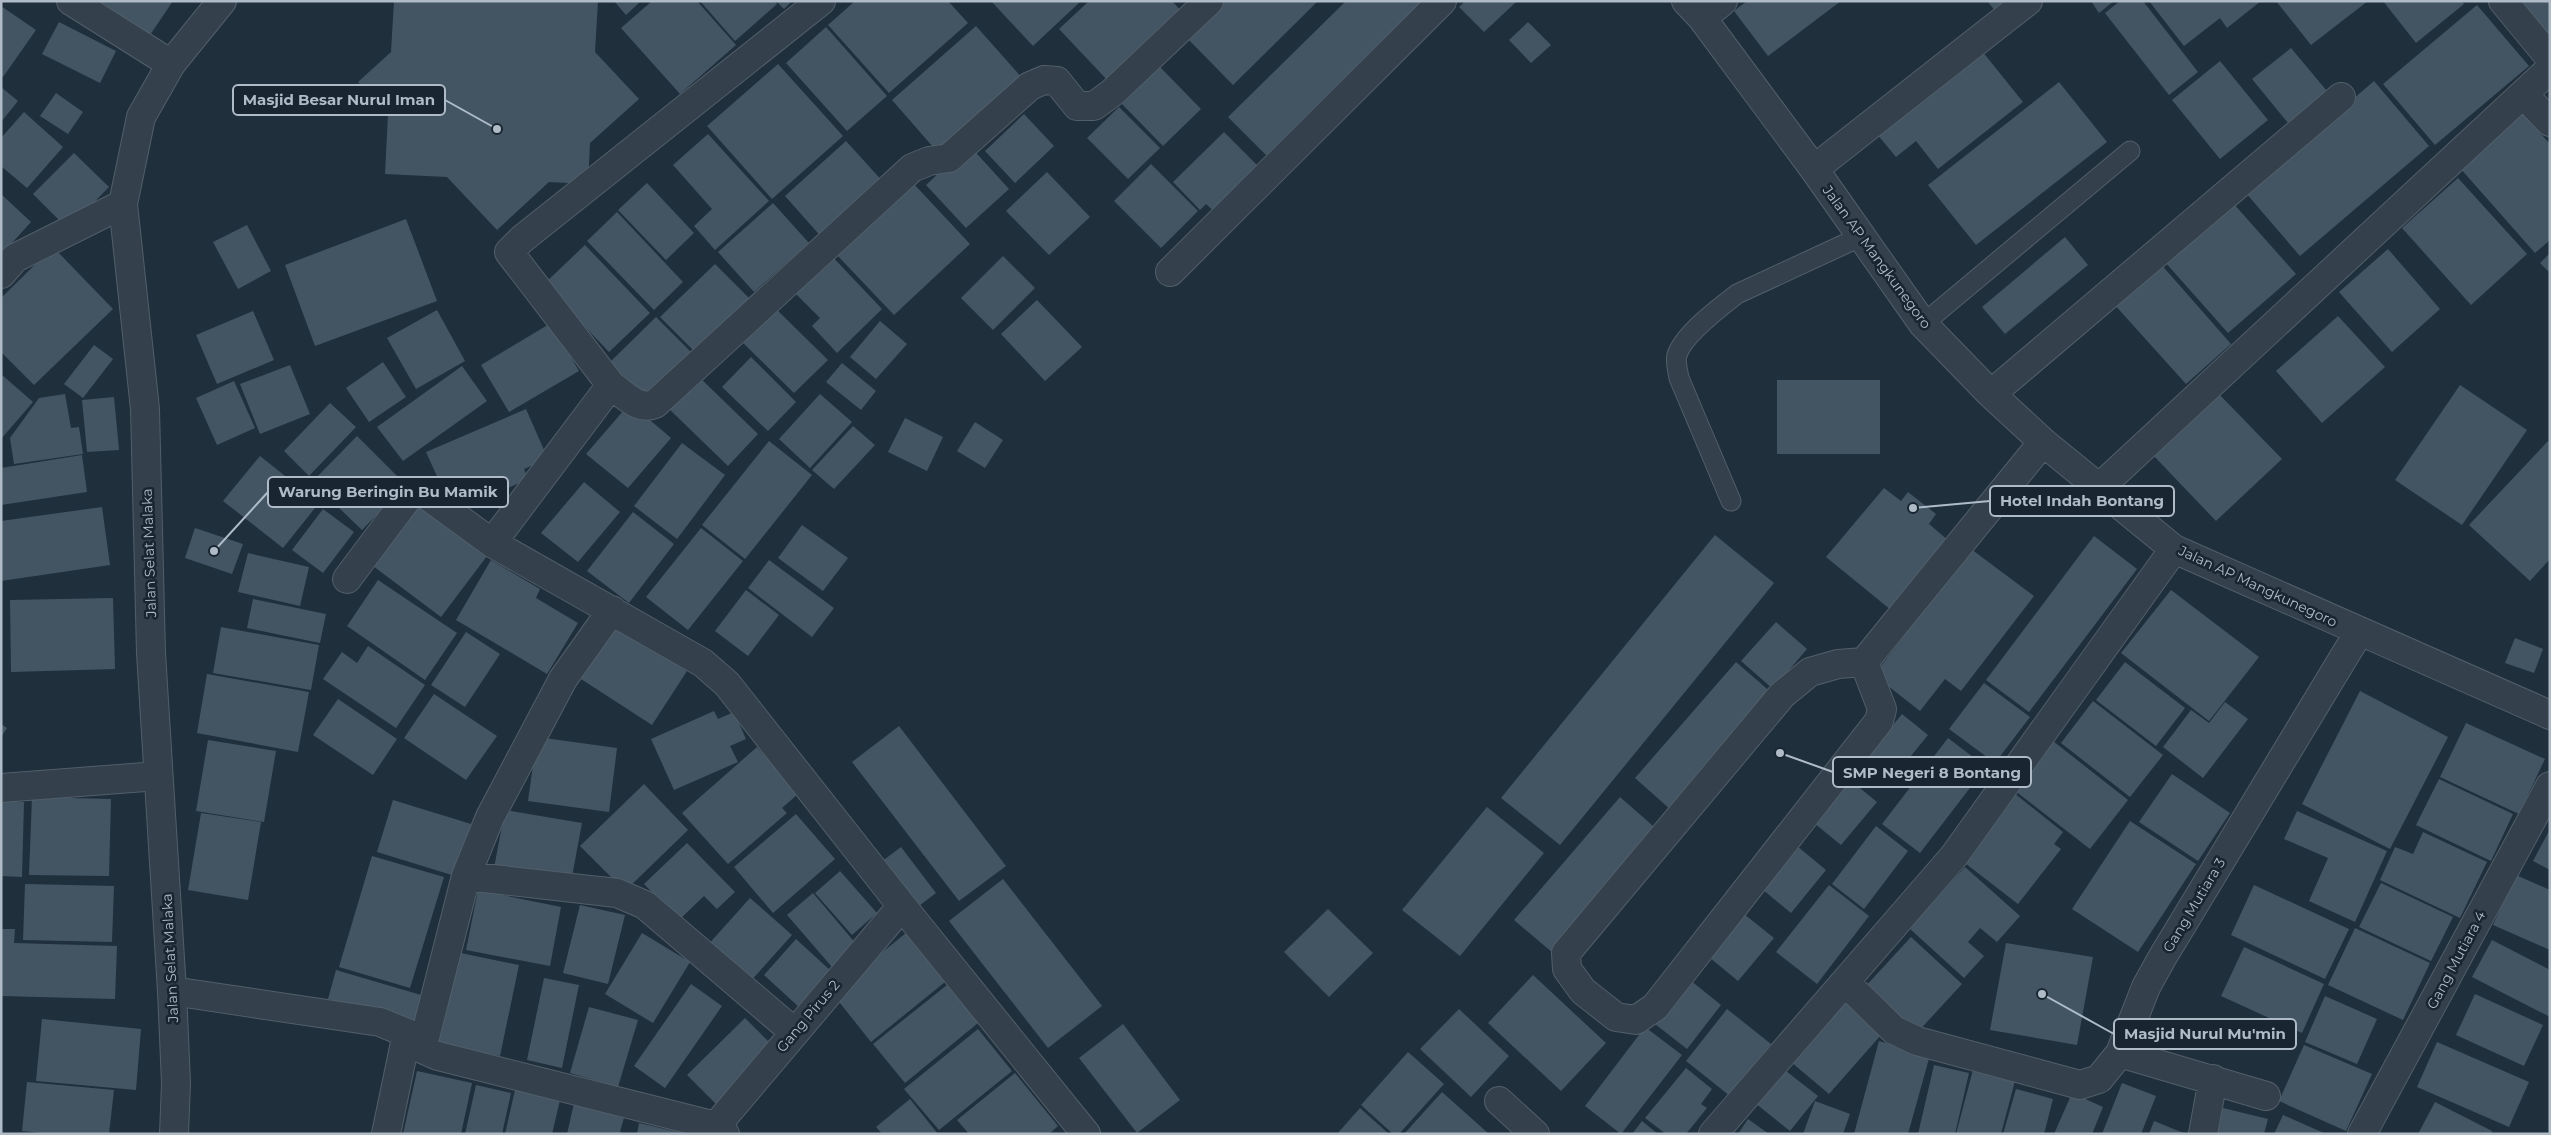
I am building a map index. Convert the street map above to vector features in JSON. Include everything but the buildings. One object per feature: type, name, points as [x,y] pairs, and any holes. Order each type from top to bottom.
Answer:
[{"type":"street","points":[[71,1],[171,64]]},
{"type":"street","name":"Jalan Selat Malaka","points":[[174,1134],[176,1083],[152,653],[145,409],[123,204],[141,118],[171,64],[222,1]]},
{"type":"street","points":[[821,1],[522,239],[510,252],[530,282],[610,385],[641,406],[648,407],[655,404],[912,168],[929,161],[949,158],[1030,86],[1044,80],[1056,81],[1077,106],[1094,106],[1113,92],[1209,1]]},
{"type":"street","points":[[1170,272],[1442,1]]},
{"type":"street","points":[[1694,10],[1722,1]]},
{"type":"street","points":[[1814,169],[2028,1]]},
{"type":"street","points":[[2503,1],[2550,58]]},
{"type":"street","name":"Jalan AP Mangkunegoro","points":[[1694,10],[1814,169],[1923,324],[1991,394],[2043,442],[2174,549],[2550,715]]},
{"type":"street","points":[[2100,487],[2550,69]]},
{"type":"street","points":[[2523,94],[2550,122]]},
{"type":"street","points":[[1991,394],[2342,97]]},
{"type":"street","points":[[1,274],[16,258],[123,204]]},
{"type":"street","points":[[492,543],[610,385]]},
{"type":"street","points":[[1864,662],[1882,710],[1879,721],[1655,1008],[1636,1020],[1616,1017],[1583,991],[1567,969],[1566,953],[1782,695],[1810,672],[1838,664],[1864,662],[2043,442]]},
{"type":"street","points":[[347,580],[410,495],[414,493],[425,494],[492,543],[703,663],[727,684],[1075,1129]]},
{"type":"street","points":[[1713,1134],[1954,856],[2174,549]]},
{"type":"street","points":[[386,1134],[466,876],[490,817],[523,752],[564,680],[612,610]]},
{"type":"street","name":"Gang Mutiara 3","points":[[1845,982],[1901,1035],[1917,1041],[2080,1084],[2099,1079],[2120,1053],[2146,987],[2162,958],[2359,632]]},
{"type":"street","points":[[1,788],[158,776]]},
{"type":"street","name":"Gang Mutiara 4","points":[[2362,1134],[2550,786]]},
{"type":"street","points":[[466,876],[617,893],[632,898],[645,905],[794,1032]]},
{"type":"street","name":"Gang Pirus 2","points":[[718,1131],[794,1032],[902,906]]},
{"type":"street","points":[[172,991],[380,1022],[438,1056],[718,1131]]},
{"type":"street","points":[[2120,1053],[2266,1096]]},
{"type":"street","points":[[2203,1134],[2213,1079]]},
{"type":"street","points":[[1499,1101],[1536,1134]]},
{"type":"lane","points":[[1923,324],[2130,151]]},
{"type":"lane","points":[[1731,501],[1679,378],[1676,357],[1682,344],[1721,306],[1737,294],[1860,237]]},
{"type":"place","name":"Masjid Besar Nurul Iman","points":[[497,129]]},
{"type":"place","name":"Hotel Indah Bontang","points":[[1913,508]]},
{"type":"place","name":"Warung Beringin Bu Mamik","points":[[214,551]]},
{"type":"place","name":"SMP Negeri 8 Bontang","points":[[1780,753]]},
{"type":"place","name":"Masjid Nurul Mu'min","points":[[2042,994]]}]
